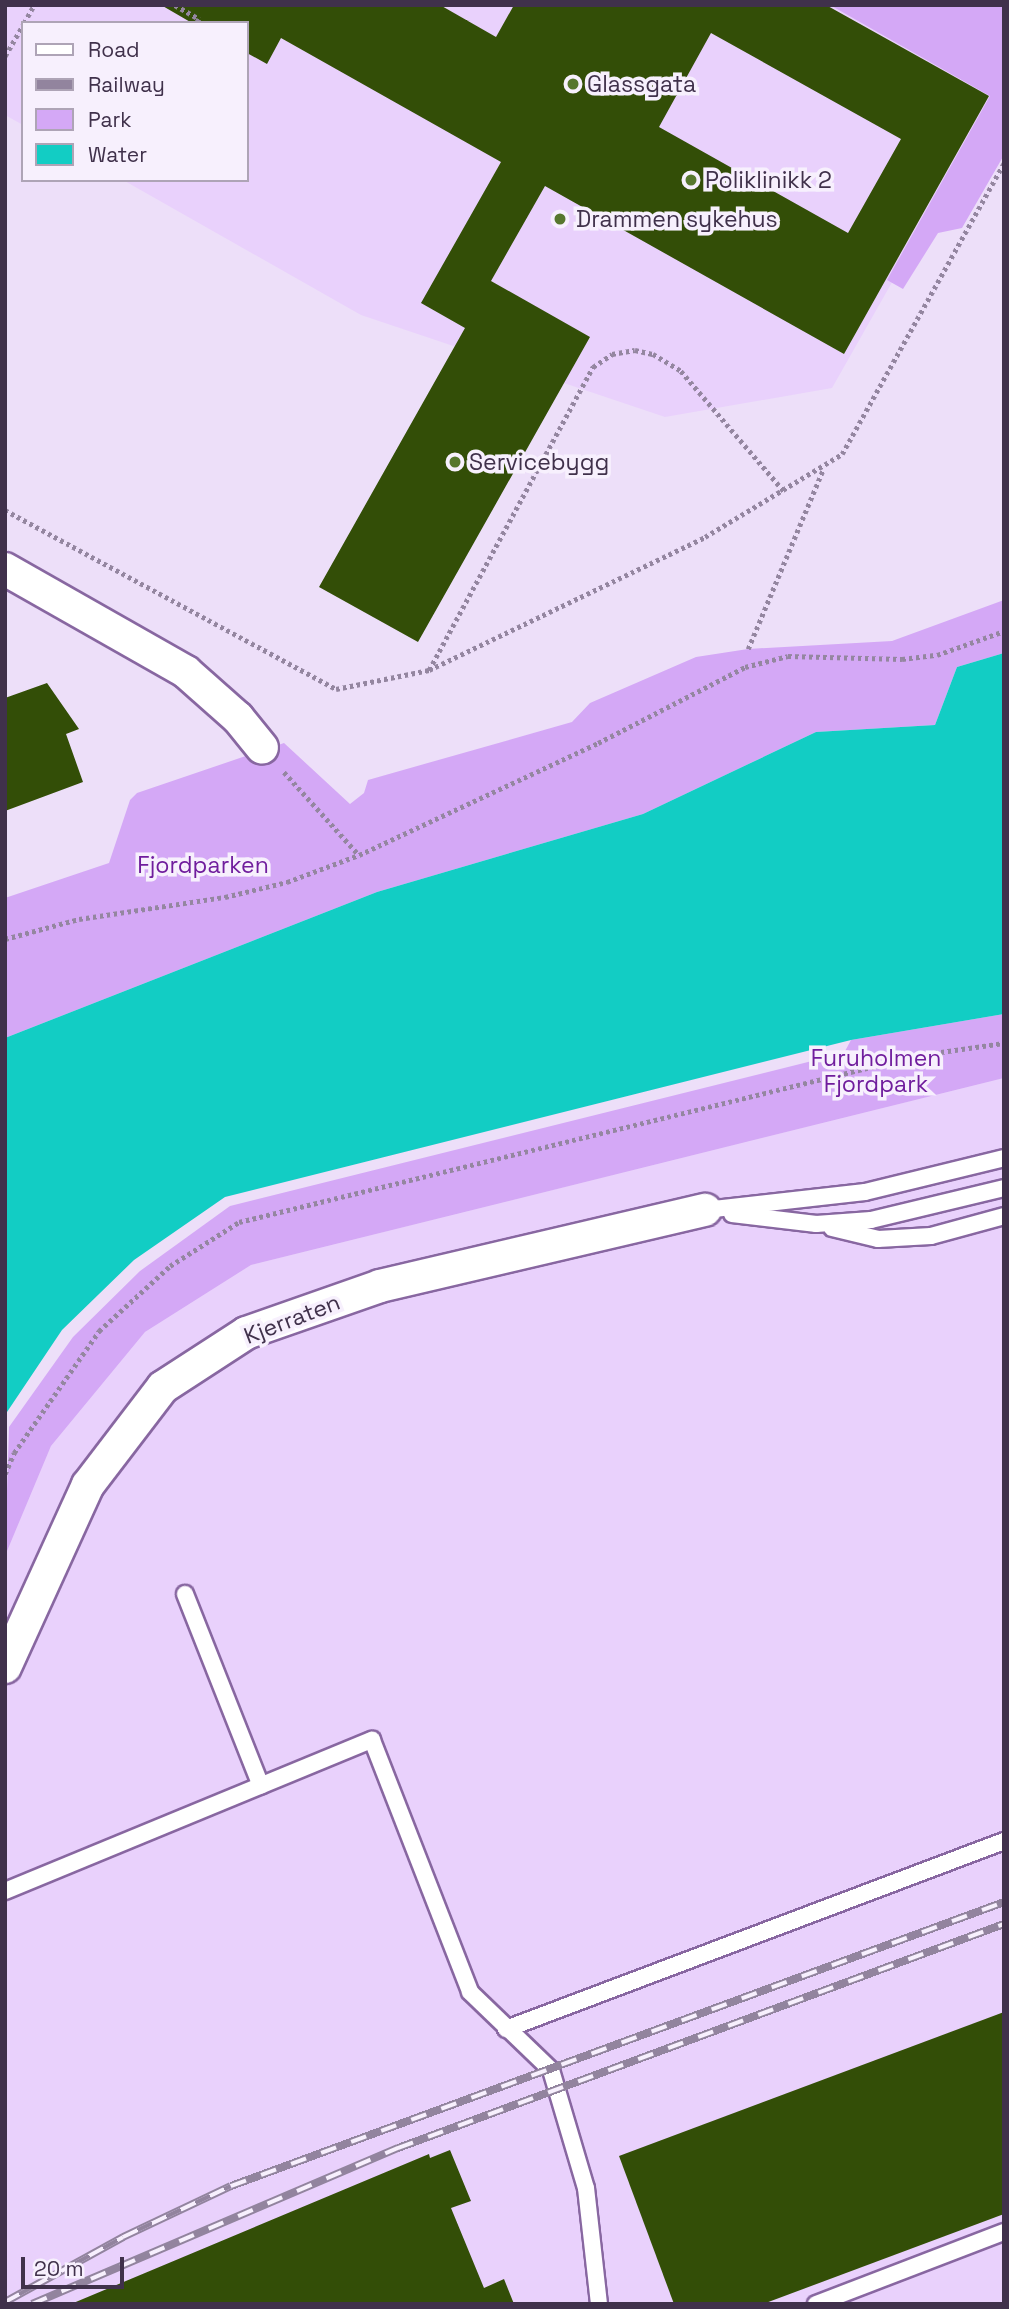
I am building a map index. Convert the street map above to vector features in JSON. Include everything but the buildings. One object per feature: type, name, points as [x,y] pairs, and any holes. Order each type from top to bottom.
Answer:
[{"type":"street","points":[[5,569],[186,672],[238,718],[262,748]]},
{"type":"street","name":"Kjerraten","points":[[5,1667],[88,1485],[163,1387],[246,1333],[380,1286],[705,1210]]},
{"type":"lane","points":[[705,1210],[865,1192],[1004,1158]]},
{"type":"lane","points":[[816,1224],[871,1220],[1004,1188]]},
{"type":"lane","points":[[705,1210],[816,1224],[878,1239],[931,1236],[1004,1216]]},
{"type":"lane","points":[[185,1594],[261,1786]]},
{"type":"lane","points":[[5,1891],[372,1740],[470,1992],[551,2070],[586,2188],[599,2304]]},
{"type":"lane","points":[[506,2029],[1004,1841]]},
{"type":"lane","points":[[816,2304],[1004,2232]]},
{"type":"path","points":[[25,21],[34,5]]},
{"type":"path","points":[[175,5],[199,19],[198,21]]},
{"type":"path","points":[[5,56],[21,28]]},
{"type":"path","points":[[5,510],[336,689],[429,670],[705,537],[823,470],[842,454],[1004,163]]},
{"type":"path","points":[[429,670],[593,367],[612,354],[635,350],[653,354],[681,371],[784,491]]},
{"type":"path","points":[[748,649],[823,470]]},
{"type":"path","points":[[5,939],[79,919],[262,888],[359,855],[598,743],[745,667],[788,656],[901,659],[937,655],[1004,631]]},
{"type":"path","points":[[262,748],[359,855]]},
{"type":"path","points":[[5,1474],[14,1453],[99,1331],[170,1266],[239,1222],[920,1055],[1004,1043]]},
{"type":"shaded area","name":"Drammen sykehus","points":[[5,5],[1004,5],[1004,85],[832,388],[665,417],[361,315],[127,182],[248,182],[248,21],[21,21],[21,124],[5,115]]},
{"type":"shaded area","points":[[1004,1078],[1004,2304],[5,2304],[5,1556],[51,1446],[145,1332],[251,1265]]},
{"type":"green space","points":[[830,5],[1004,5],[1004,155],[962,228],[938,233],[903,289],[887,280],[990,96]]},
{"type":"green space","name":"Fjordparken","points":[[1004,600],[1004,653],[957,667],[935,725],[816,732],[643,814],[377,892],[5,1038],[5,898],[109,863],[130,800],[137,793],[284,743],[350,804],[364,793],[368,780],[572,722],[590,703],[696,657],[748,649],[892,641]]},
{"type":"green space","name":"Furuholmen Fjordpark","points":[[1004,1014],[1004,1078],[251,1265],[145,1332],[51,1446],[5,1556],[9,1427],[73,1337],[140,1271],[230,1206],[844,1053],[851,1040]]},
{"type":"water","points":[[1004,653],[1004,1014],[851,1040],[225,1197],[134,1260],[62,1330],[5,1415],[5,1038],[377,892],[643,814],[816,732],[935,725],[957,667]]},
{"type":"railway","points":[[5,2302],[123,2237],[231,2186],[1004,1902]]},
{"type":"railway","points":[[32,2304],[398,2148],[1004,1924]]},
{"type":"place","name":"Glassgata","points":[[573,84]]},
{"type":"place","name":"Poliklinikk 2","points":[[691,180]]},
{"type":"place","name":"Drammen sykehus","points":[[560,219]]},
{"type":"place","name":"Servicebygg","points":[[455,462]]}]
